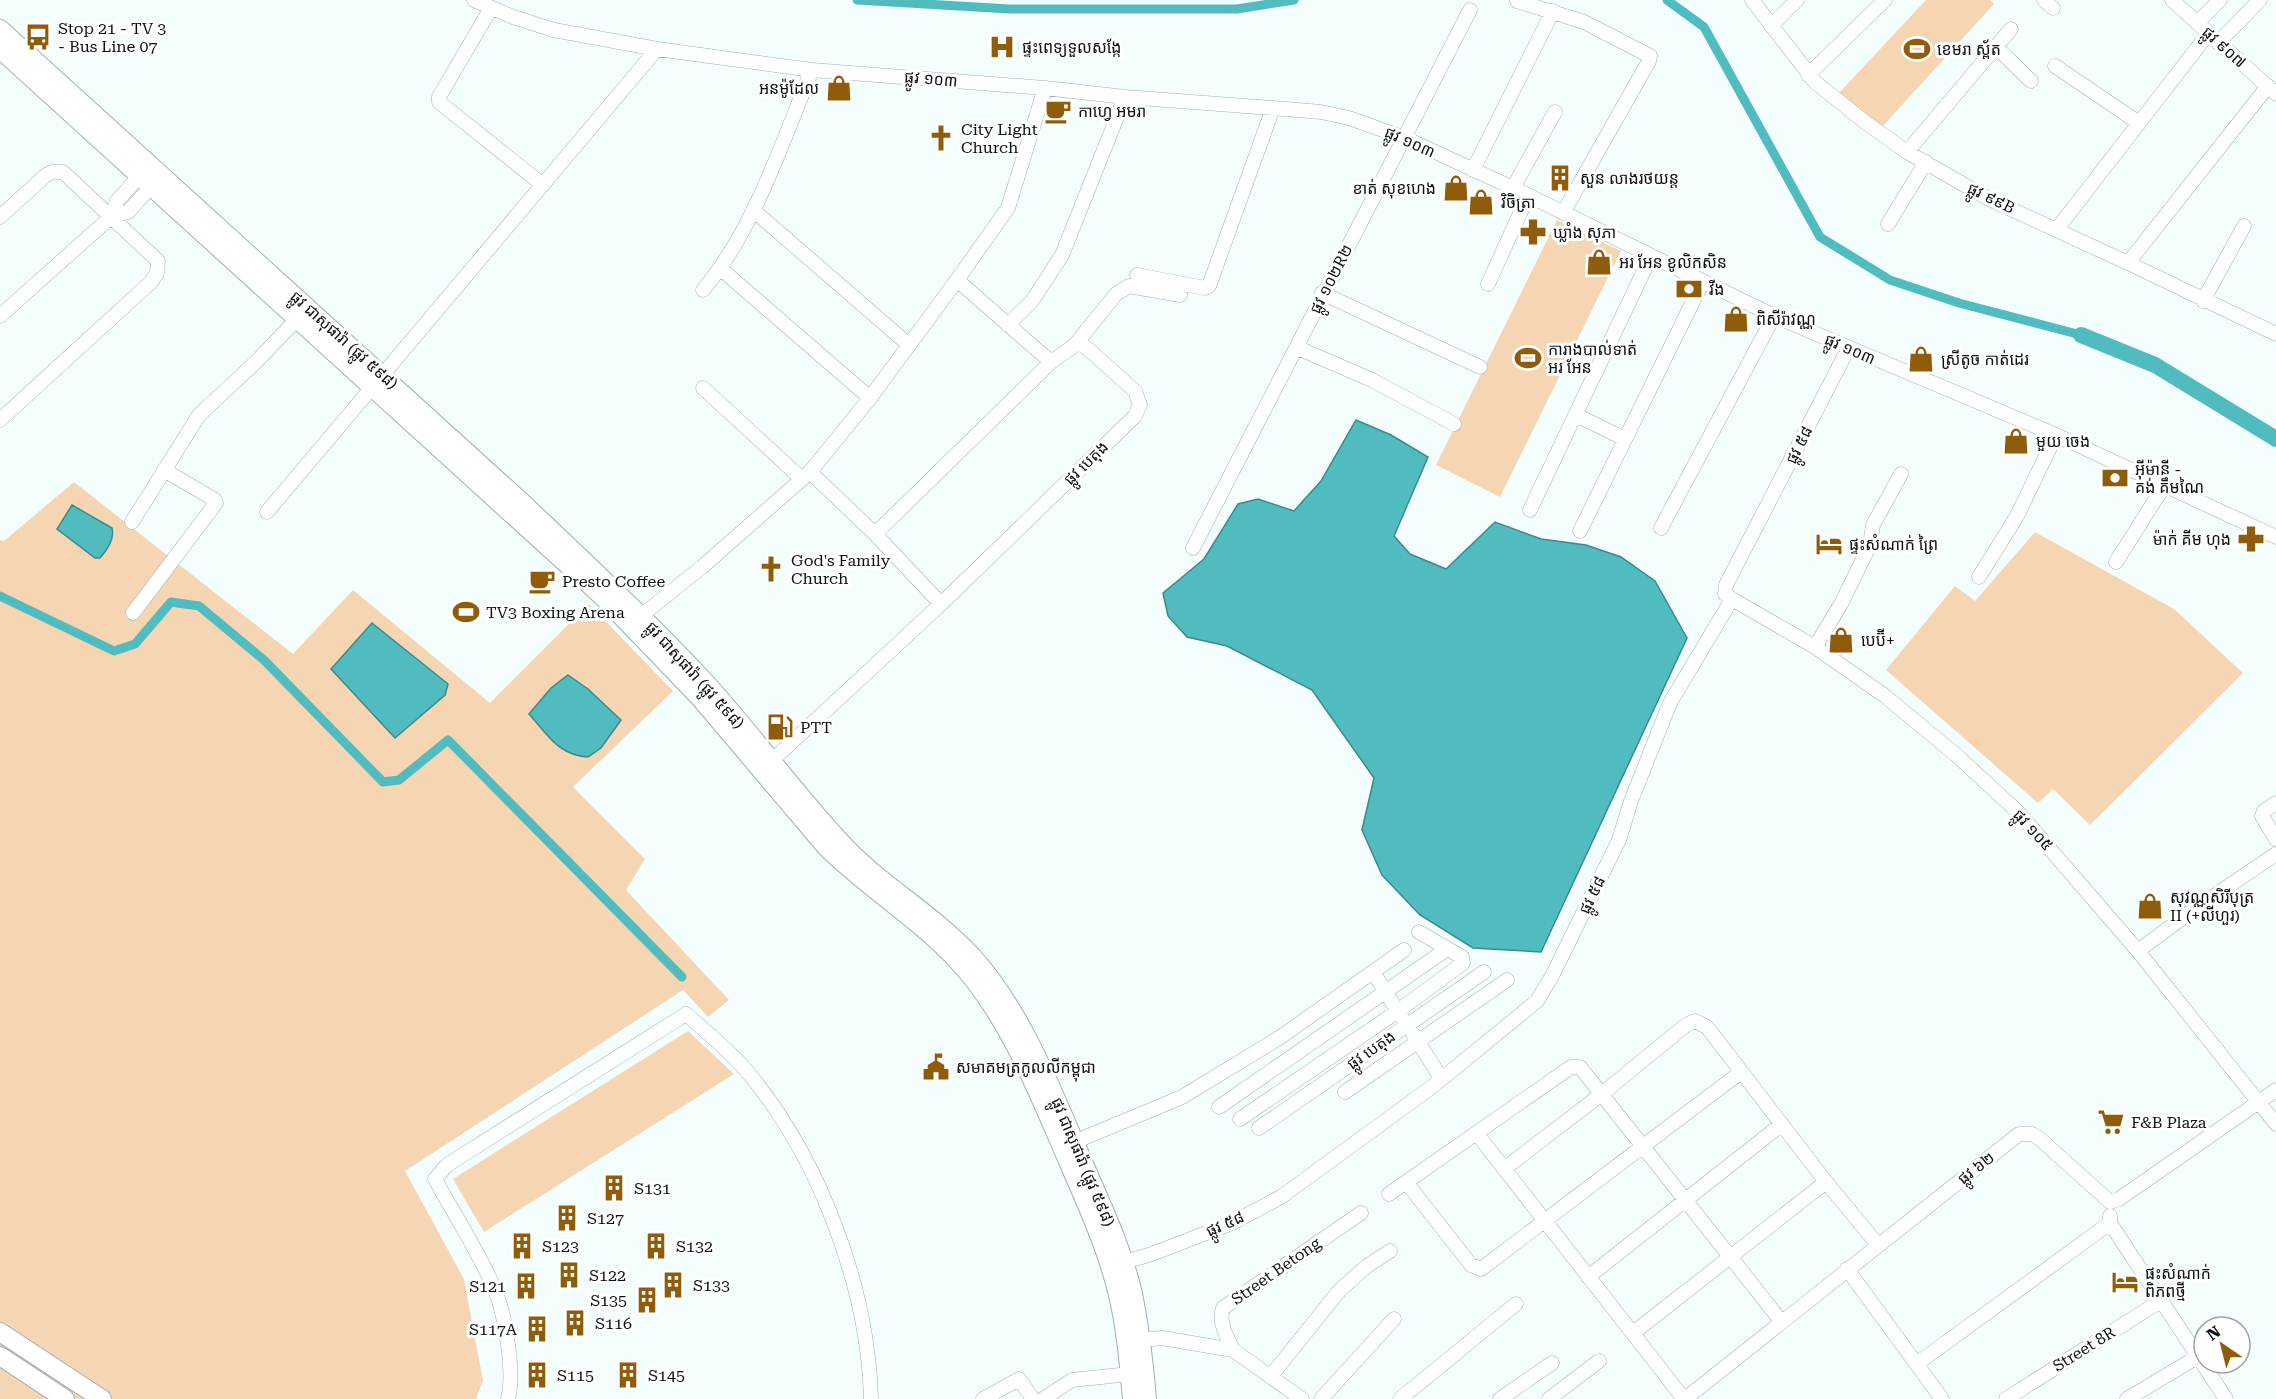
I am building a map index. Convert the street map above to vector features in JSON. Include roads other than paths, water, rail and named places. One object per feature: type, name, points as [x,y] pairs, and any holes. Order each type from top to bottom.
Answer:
[{"type":"main road","name":"ផ្លូវ ជាសុផារ៉ា (ផ្លូវ ៥៩៨)","points":[[0,29],[151,175],[546,534],[641,616],[708,686],[826,847],[848,869],[913,920],[963,967],[1001,1022],[1041,1099],[1090,1213],[1111,1267],[1119,1297],[1132,1399]]},
{"type":"main road","name":"ផ្លូវ ជាសុផារ៉ា (ផ្លូវ ៥៩៨)","points":[[0,49],[151,175]]},
{"type":"main road","name":"ផ្លូវ ជាសុផារ៉ា (ផ្លូវ ៥៩៨)","points":[[261,274],[298,318],[377,380]]},
{"type":"main road","name":"ផ្លូវ ជាសុផារ៉ា (ផ្លូវ ៥៩៨)","points":[[546,534],[700,698],[857,859],[931,918],[974,958],[1012,1012],[1054,1093],[1124,1262],[1141,1340],[1147,1399]]},
{"type":"main road","points":[[0,1332],[102,1399]]},
{"type":"main road","points":[[0,1356],[65,1399]]},
{"type":"main road","points":[[32,1377],[44,1360]]},
{"type":"street","name":"ផ្លូវ ១០៣","points":[[474,0],[554,30],[657,49],[812,70],[1046,88],[1125,98],[1321,112],[1349,118],[1405,138],[1513,188],[1774,316],[2056,435],[2276,537]]},
{"type":"street","name":"ផ្លូវ ៩៩B","points":[[1752,0],[1808,75],[1828,94],[1907,152],[1989,199],[2128,262],[2203,301],[2276,334]]},
{"type":"street","points":[[1771,26],[1797,0]]},
{"type":"street","points":[[1808,75],[1885,0]]},
{"type":"street","name":"ផ្លូវ ៩០៧","points":[[2172,0],[2272,90]]},
{"type":"street","points":[[2197,23],[2220,0]]},
{"type":"street","points":[[2057,229],[2139,123],[2213,38],[2260,0]]},
{"type":"street","points":[[1516,2],[1553,11],[1584,22],[1650,56],[1563,213]]},
{"type":"street","points":[[491,8],[439,98],[439,102],[543,185]]},
{"type":"street","name":"ផ្លូវ ១០២R២","points":[[1192,548],[1298,348],[1322,293],[1470,10]]},
{"type":"street","points":[[1473,170],[1553,11]]},
{"type":"street","points":[[1907,152],[2011,29]]},
{"type":"street","points":[[1996,47],[2031,81]]},
{"type":"street","points":[[267,512],[657,49]]},
{"type":"street","points":[[2055,66],[2139,123]]},
{"type":"street","points":[[703,290],[721,269],[753,210],[812,70]]},
{"type":"street","points":[[641,616],[702,567],[806,475],[870,398],[1008,208],[1046,88]]},
{"type":"street","points":[[2128,262],[2272,90]]},
{"type":"street","points":[[1008,325],[1032,301],[1062,255],[1125,98]]},
{"type":"street","points":[[1137,275],[1205,288],[1209,286],[1273,108]]},
{"type":"street","points":[[1513,188],[1555,112]]},
{"type":"street","points":[[1888,224],[1926,162]]},
{"type":"street","points":[[0,217],[52,172],[63,172],[158,261],[157,273],[151,282],[2,414]]},
{"type":"street","points":[[0,316],[112,216],[128,212],[151,175]]},
{"type":"street","points":[[1488,284],[1528,196]]},
{"type":"street","points":[[753,210],[909,345]]},
{"type":"street","points":[[2203,301],[2244,226]]},
{"type":"street","points":[[1530,510],[1651,256]]},
{"type":"street","points":[[721,269],[870,398]]},
{"type":"street","points":[[957,280],[1051,362]]},
{"type":"street","points":[[1580,531],[1703,281]]},
{"type":"street","points":[[875,534],[1051,362],[1075,345],[1116,294],[1129,286],[1180,295]]},
{"type":"street","points":[[1322,293],[1480,367]]},
{"type":"street","points":[[1661,528],[1774,316]]},
{"type":"street","points":[[132,522],[199,415],[256,362],[298,318]]},
{"type":"street","name":"ផ្លូវ បេតុង","points":[[766,766],[941,604],[1135,416],[1140,405],[1135,391],[1088,349],[1081,344],[1075,345]]},
{"type":"street","points":[[1298,348],[1371,381],[1454,424]]},
{"type":"street","name":"ផ្លូវ ៥៨","points":[[1124,1262],[1152,1254],[1232,1223],[1281,1197],[1441,1078],[1537,1001],[1619,840],[1635,789],[1670,703],[1732,600],[1725,594],[1726,585],[1848,349]]},
{"type":"street","points":[[703,388],[875,534],[941,604]]},
{"type":"street","points":[[1576,415],[1625,439]]},
{"type":"street","points":[[1979,577],[2017,516],[2056,435]]},
{"type":"street","points":[[133,613],[216,503],[215,500],[164,470]]},
{"type":"street","points":[[1815,647],[1841,604],[1870,545],[1873,525],[1900,474]]},
{"type":"street","points":[[2116,562],[2164,486]]},
{"type":"street","name":"ផ្លូវ ១០៥","points":[[1732,600],[1815,647],[1885,696],[1955,754],[2018,812],[2138,951],[2276,1124]]},
{"type":"street","points":[[2276,803],[2264,811],[2262,816],[2276,839]]},
{"type":"street","points":[[2138,951],[2276,854]]},
{"type":"street","points":[[1240,1119],[1398,1011],[1463,963],[1462,957],[1419,932]]},
{"type":"street","points":[[1219,1107],[1447,949]]},
{"type":"street","points":[[1074,1142],[1182,1097],[1279,1038],[1404,950]]},
{"type":"street","points":[[1373,972],[1441,1078]]},
{"type":"street","name":"ផ្លូវ បេតុង","points":[[1258,1128],[1484,972]]},
{"type":"street","points":[[1345,1092],[1507,980]]},
{"type":"street","points":[[508,1399],[510,1354],[495,1291],[435,1179],[447,1165],[686,1014],[745,1070],[776,1112],[808,1166],[849,1264],[866,1340],[872,1399]]},
{"type":"street","points":[[1504,1169],[1603,1093],[1686,1025],[1695,1021],[1707,1027],[1826,1182],[1878,1245]]},
{"type":"street","points":[[1389,1194],[1571,1067],[1580,1067],[1603,1093],[1781,1321]]},
{"type":"street","points":[[1406,1182],[1471,1265],[1481,1269],[1741,1072]]},
{"type":"street","points":[[2192,1345],[2110,1223],[2110,1202],[2119,1199],[2276,1090]]},
{"type":"street","points":[[1275,1095],[1284,1110]]},
{"type":"street","points":[[1588,1277],[1782,1124]]},
{"type":"street","points":[[1477,1134],[1684,1399]]},
{"type":"street","name":"ផ្លូវ ៦២","points":[[1684,1399],[2019,1134],[2032,1134],[2040,1139],[2110,1202]]},
{"type":"street","points":[[1633,1333],[1826,1182]]},
{"type":"street","name":"Street Betong","points":[[1233,1350],[1222,1323],[1223,1308],[1361,1213]]},
{"type":"street","points":[[1918,1363],[2110,1223]]},
{"type":"street","points":[[1270,1377],[1340,1290],[1367,1266],[1390,1251]]},
{"type":"street","points":[[1847,1269],[1918,1363],[1942,1399]]},
{"type":"street","name":"Street 8R","points":[[2006,1399],[2162,1300]]},
{"type":"street","points":[[1400,1399],[1516,1304]]},
{"type":"street","points":[[1321,1399],[1394,1319]]},
{"type":"street","points":[[1141,1340],[1162,1338],[1233,1350],[1302,1399]]},
{"type":"street","points":[[2127,1399],[2192,1360]]},
{"type":"street","points":[[1549,1399],[1599,1361]]},
{"type":"street","points":[[1500,1399],[1552,1363]]},
{"type":"street","points":[[1042,1399],[1072,1380],[1130,1374]]},
{"type":"street","points":[[2210,1375],[2223,1398]]},
{"type":"street","points":[[983,1399],[1019,1379],[1033,1399]]},
{"type":"water","points":[[1356,420],[1391,435],[1428,457],[1394,536],[1410,554],[1446,569],[1495,522],[1541,539],[1586,545],[1621,557],[1655,581],[1687,638],[1541,952],[1473,948],[1420,915],[1382,875],[1362,830],[1374,778],[1312,690],[1227,646],[1187,637],[1168,616],[1163,593],[1204,559],[1238,504],[1258,499],[1294,511],[1321,481]]},
{"type":"water","points":[[72,505],[112,528],[108,548],[100,558],[95,558],[57,529]]},
{"type":"water","points":[[372,623],[448,684],[445,695],[395,738],[331,669]]},
{"type":"water","points":[[568,675],[588,689],[621,720],[601,748],[588,757],[569,752],[554,743],[529,714],[551,688]]},
{"type":"waterway","points":[[857,0],[1010,9],[1237,9],[1294,0]]},
{"type":"waterway","points":[[1667,0],[1704,27],[1820,237],[1890,280],[1959,303],[2081,335]]},
{"type":"waterway","points":[[2081,335],[2155,365],[2276,439]]},
{"type":"waterway","points":[[0,596],[114,651],[135,644],[171,602],[199,606],[264,660],[383,782],[399,780],[448,740],[682,977]]},
{"type":"place","name":"Stop 21 - TV 3 - Bus Line 07","points":[[38,37]]},
{"type":"place","name":"ផ្ទះពេទ្យទួលសង្កែ","points":[[1002,47]]},
{"type":"place","name":"ខេមរា ស្ព័ត","points":[[1917,49]]},
{"type":"place","name":"អនម៉ូដែល","points":[[839,88]]},
{"type":"place","name":"កាហ្វេ អមរា","points":[[1058,111]]},
{"type":"place","name":"City Light Church","points":[[941,138]]},
{"type":"place","name":"សួន លាងរថយន្ត","points":[[1560,178]]},
{"type":"place","name":"ខាត់ សុខហេង","points":[[1456,188]]},
{"type":"place","name":"វិចិត្រា","points":[[1481,202]]},
{"type":"place","name":"ឃ្លាំង សុភា","points":[[1533,232]]},
{"type":"place","name":"អរ អែន ខូលិកសិន","points":[[1599,262]]},
{"type":"place","name":"វីង","points":[[1689,289]]},
{"type":"place","name":"ពិសីរ៉ាវណ្ណ","points":[[1736,319]]},
{"type":"place","name":"ការាងបាល់ទាត់ អរ អែន","points":[[1528,358]]},
{"type":"place","name":"ស្រីតូច កាត់ដេរ","points":[[1921,359]]},
{"type":"place","name":"មួយ ចេង","points":[[2016,441]]},
{"type":"place","name":"អ៊ីម៉ានី - គង់ គឹមណៃ","points":[[2115,478]]},
{"type":"place","name":"ម៉ាក់ គីម ហុង","points":[[2251,539]]},
{"type":"place","name":"ផ្ទះសំណាក់ ព្រៃ","points":[[1829,544]]},
{"type":"place","name":"God's Family Church","points":[[771,569]]},
{"type":"place","name":"Presto Coffee","points":[[542,581]]},
{"type":"place","name":"TV3 Boxing Arena","points":[[466,612]]},
{"type":"place","name":"បេប៊ី+","points":[[1841,640]]},
{"type":"place","name":"PTT","points":[[780,727]]},
{"type":"place","name":"សុវណ្ណសិរីបុត្រ II (+លីហួរ)","points":[[2150,906]]},
{"type":"place","name":"សមាគមត្រកូលលីកម្ពុជា","points":[[936,1067]]},
{"type":"place","name":"F&B Plaza","points":[[2111,1122]]},
{"type":"place","name":"S131","points":[[614,1188]]},
{"type":"place","name":"S127","points":[[567,1218]]},
{"type":"place","name":"S123","points":[[522,1246]]},
{"type":"place","name":"S132","points":[[656,1246]]},
{"type":"place","name":"S122","points":[[569,1275]]},
{"type":"place","name":"ផ្ទះសំណាក់ ពិភពថ្មី","points":[[2125,1282]]},
{"type":"place","name":"S133","points":[[673,1285]]},
{"type":"place","name":"S121","points":[[526,1286]]},
{"type":"place","name":"S135","points":[[647,1300]]},
{"type":"place","name":"S116","points":[[575,1323]]},
{"type":"place","name":"S117A","points":[[537,1329]]},
{"type":"place","name":"S115","points":[[537,1375]]},
{"type":"place","name":"S145","points":[[628,1375]]}]
